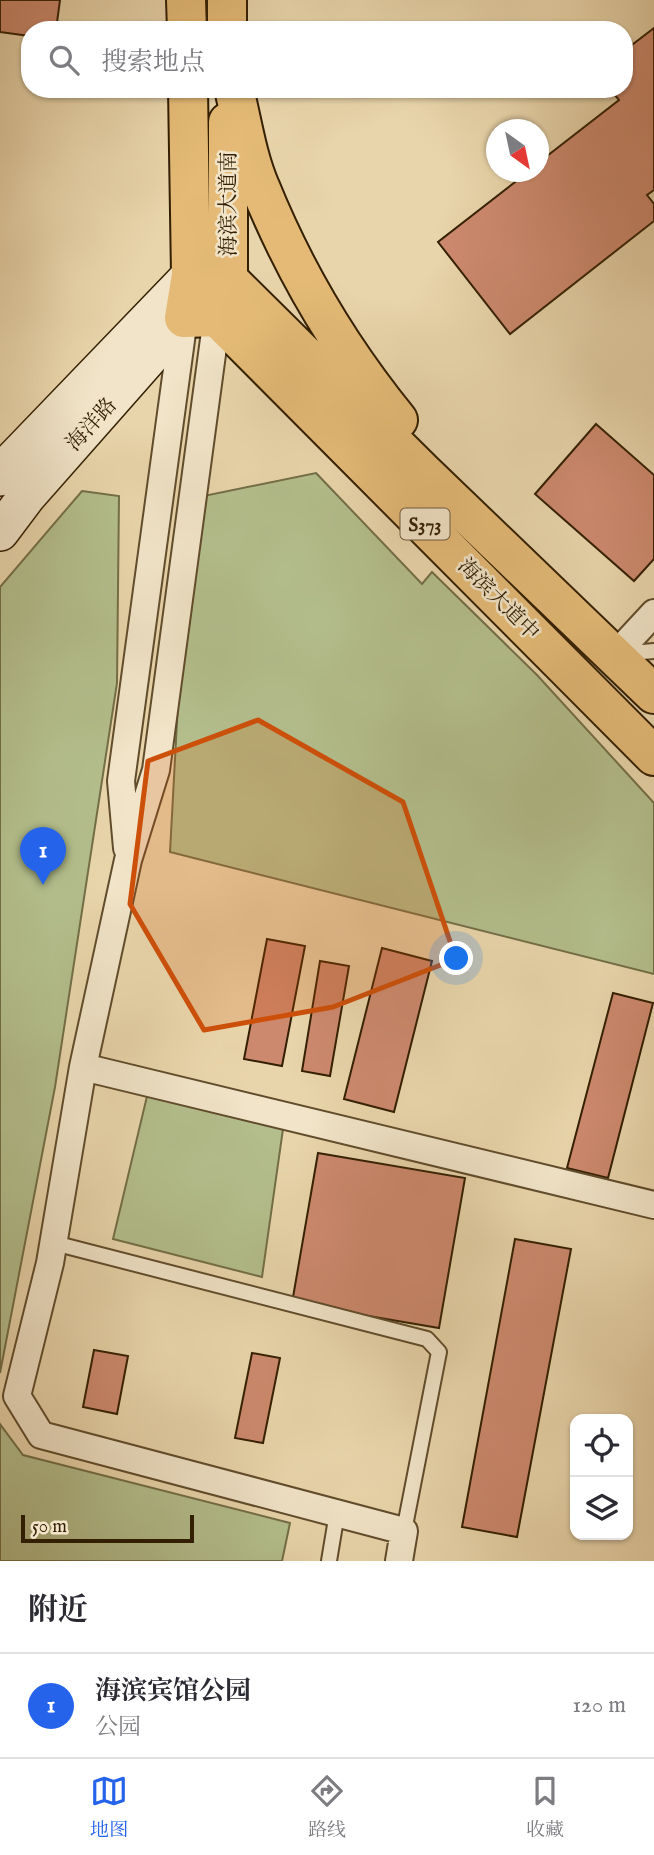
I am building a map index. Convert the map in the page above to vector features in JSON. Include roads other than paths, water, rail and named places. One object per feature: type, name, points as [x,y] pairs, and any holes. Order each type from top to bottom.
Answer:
[{"type":"main road","points":[[186,0],[187,21]]},
{"type":"main road","points":[[227,0],[227,21]]},
{"type":"main road","name":"海滨大道南","points":[[188,98],[191,275],[201,318]]},
{"type":"main road","name":"海滨大道南","points":[[201,318],[228,279],[227,98]]},
{"type":"main road","points":[[236,98],[259,185],[295,263],[342,346],[390,410],[499,544]]},
{"type":"main road","points":[[191,275],[228,279]]},
{"type":"main road","name":"海滨大道中","points":[[228,279],[654,694]]},
{"type":"main road","name":"海滨大道中","points":[[201,318],[654,756]]},
{"type":"street","name":"海洋路","points":[[0,477],[13,460],[191,275]]},
{"type":"street","name":"海洋路","points":[[0,532],[27,496],[201,318]]},
{"type":"street","points":[[201,318],[121,781],[128,860],[83,1067],[54,1243],[17,1395],[41,1435],[404,1531],[400,1561]]},
{"type":"street","points":[[615,655],[654,613]]},
{"type":"street","points":[[83,1067],[654,1205]]},
{"type":"lane","points":[[615,655],[654,651]]},
{"type":"lane","points":[[54,1243],[427,1339],[439,1352],[404,1531]]},
{"type":"lane","points":[[329,1561],[337,1513]]},
{"type":"place","name":"海滨宾馆公园","points":[[43,885]]}]
